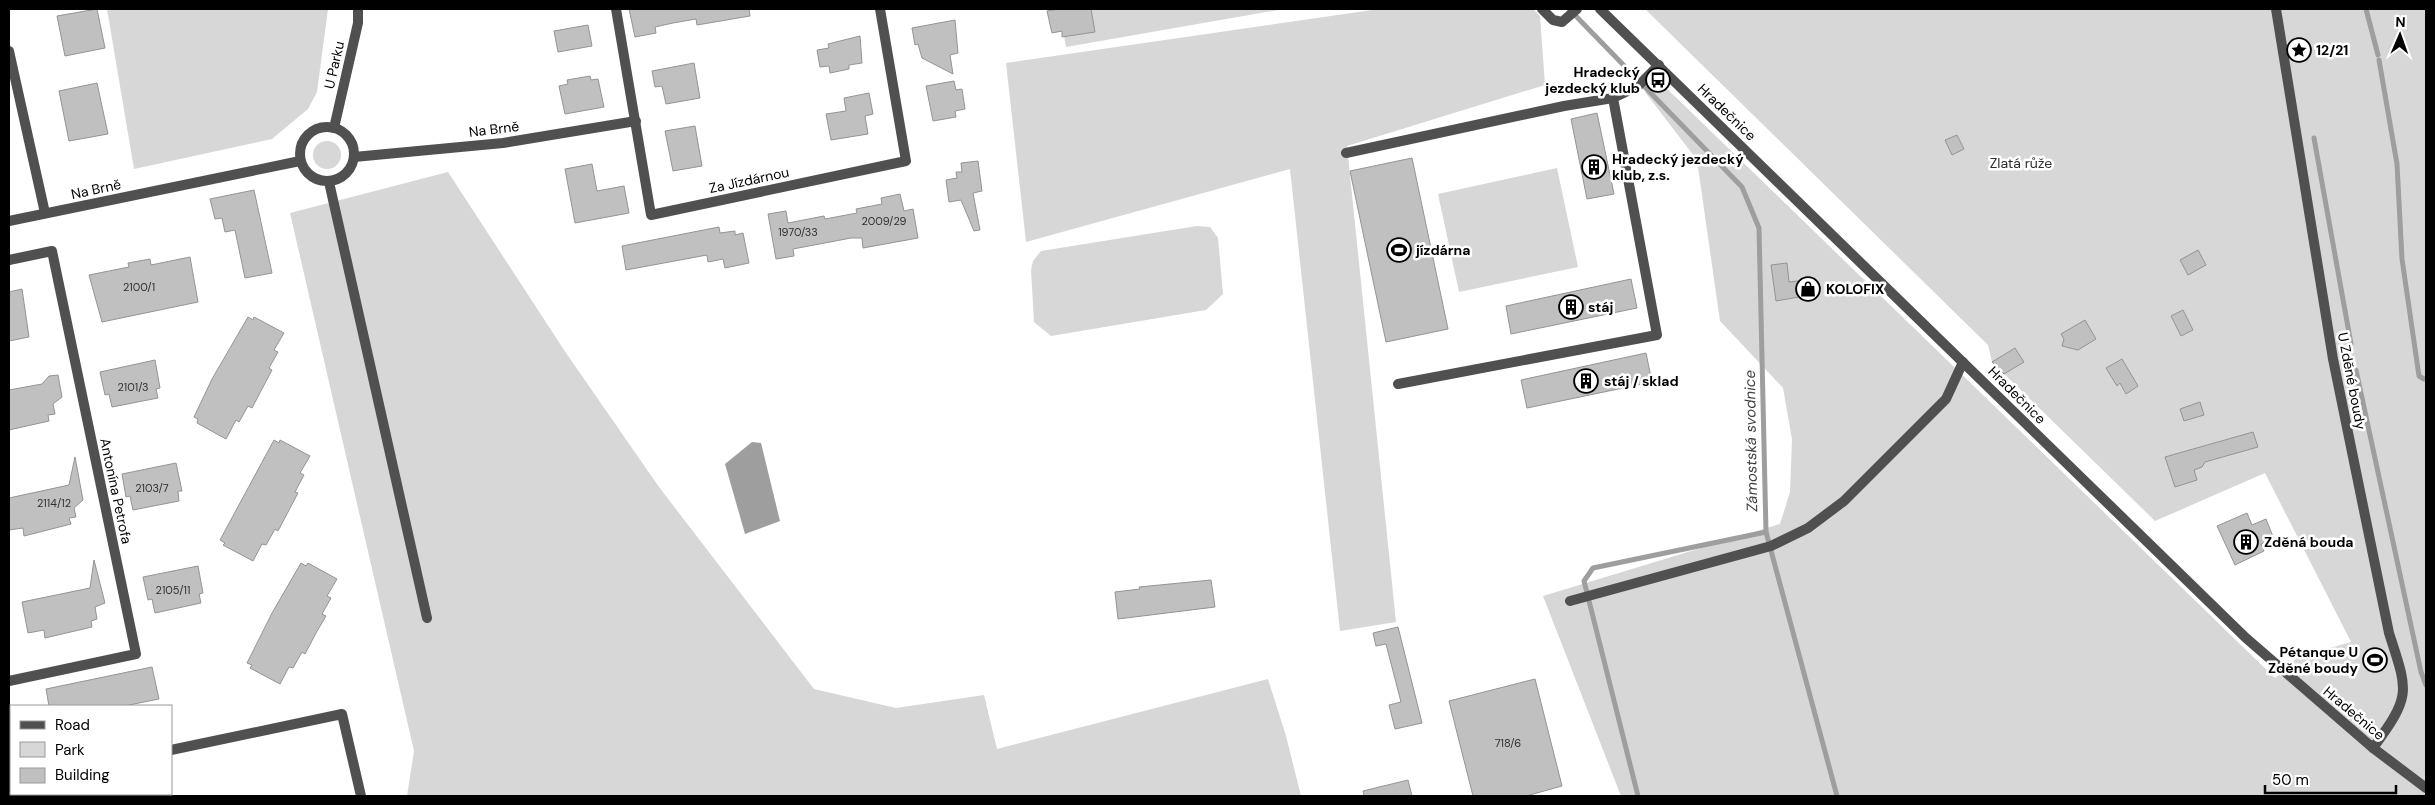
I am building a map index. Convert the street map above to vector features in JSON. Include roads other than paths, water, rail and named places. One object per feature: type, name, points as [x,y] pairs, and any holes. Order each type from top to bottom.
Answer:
[{"type":"street","name":"U Parku","points":[[334,128],[358,23],[358,9]]},
{"type":"street","name":"Za Jízdárnou","points":[[616,9],[651,215],[906,161],[880,9]]},
{"type":"street","points":[[1542,9],[1553,20],[1562,22],[1573,13]]},
{"type":"street","name":"Hradečnice","points":[[1600,9],[2246,638],[2373,748],[2426,788]]},
{"type":"street","name":"U Zděné boudy","points":[[2276,9],[2332,359],[2389,633],[2403,676],[2402,699],[2398,712],[2373,748]]},
{"type":"street","points":[[9,50],[44,213]]},
{"type":"street","points":[[1346,153],[1564,106],[1613,98],[1638,86],[1658,65]]},
{"type":"street","points":[[1398,384],[1657,335],[1613,98]]},
{"type":"street","name":"Na Brně","points":[[354,157],[503,143],[636,121]]},
{"type":"street","points":[[324,127],[334,128],[347,135],[354,149],[354,157],[349,171],[329,182],[311,176],[300,161],[300,152],[308,135],[324,127]]},
{"type":"street","name":"Na Brně","points":[[9,221],[300,161]]},
{"type":"street","points":[[329,182],[427,618]]},
{"type":"street","name":"Antonína Petrofa","points":[[9,260],[52,251],[136,654],[9,680]]},
{"type":"street","points":[[1570,601],[1771,546],[1808,528],[1844,501],[1946,399],[1964,362]]},
{"type":"street","points":[[172,750],[342,714],[361,796]]},
{"type":"waterway","name":"Zámostská svodnice","points":[[1569,9],[1742,187],[1759,228],[1766,532],[1593,568],[1584,581],[1638,796]]},
{"type":"waterway","points":[[2366,9],[2378,55]]},
{"type":"waterway","points":[[2379,60],[2397,164],[2402,259],[2419,376],[2424,379]]},
{"type":"waterway","points":[[2314,138],[2351,344]]},
{"type":"waterway","points":[[2356,370],[2421,672],[2426,685]]},
{"type":"waterway","points":[[1766,532],[1837,796]]},
{"type":"place","name":"12/21","points":[[2299,50]]},
{"type":"place","name":"Hradecký jezdecký klub","points":[[1658,80]]},
{"type":"place","name":"Hradecký jezdecký klub, z.s.","points":[[1594,167]]},
{"type":"place","name":"jízdárna","points":[[1399,250]]},
{"type":"place","name":"KOLOFIX","points":[[1808,289]]},
{"type":"place","name":"stáj","points":[[1571,307]]},
{"type":"place","name":"stáj / sklad","points":[[1586,381]]},
{"type":"place","name":"Zděná bouda","points":[[2246,542]]},
{"type":"place","name":"Pétanque U Zděné boudy","points":[[2375,660]]},
{"type":"park label","name":"Zlatá růže","points":[[2021,163]]}]
